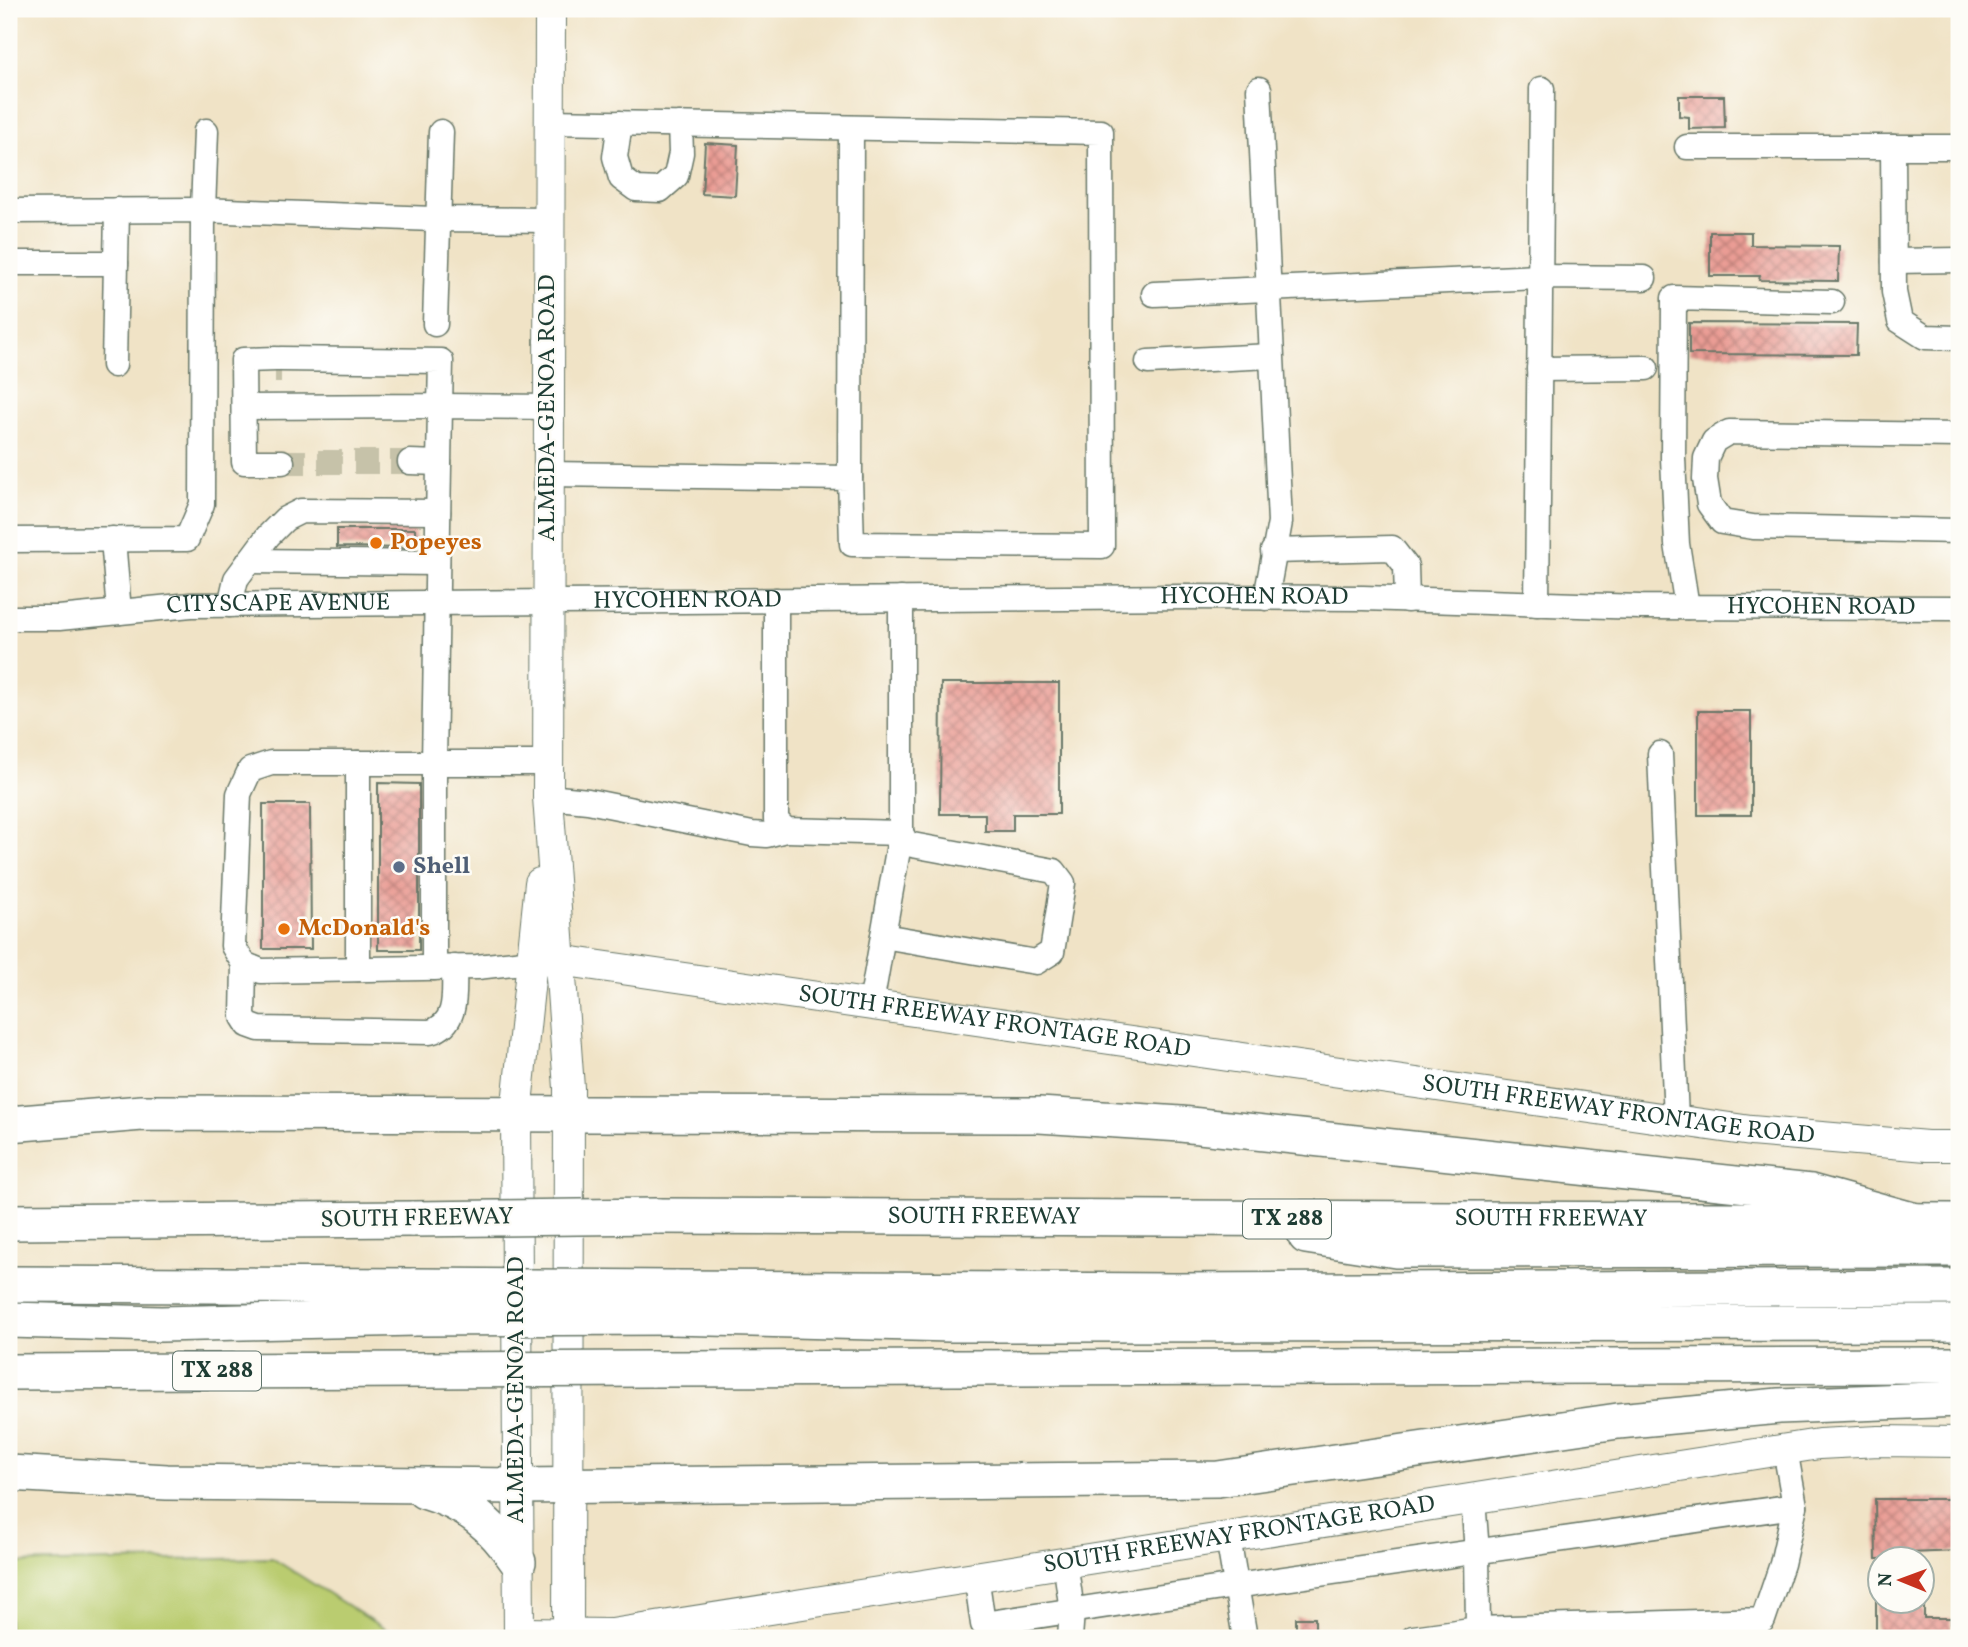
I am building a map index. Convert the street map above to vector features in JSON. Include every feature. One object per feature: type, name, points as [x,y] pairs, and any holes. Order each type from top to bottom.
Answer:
[{"type":"highway","points":[[9,1124],[142,1113],[1039,1115],[1181,1124],[1811,1192],[1916,1221]]},
{"type":"highway","name":"SOUTH FREEWAY","points":[[9,1222],[657,1216],[1959,1221]]},
{"type":"highway","points":[[1185,1218],[1396,1250],[1959,1249]]},
{"type":"highway","points":[[9,1284],[415,1302],[673,1303],[1188,1291],[1959,1287]]},
{"type":"highway","points":[[9,1320],[161,1324],[415,1302]]},
{"type":"highway","points":[[673,1303],[951,1324],[1959,1323]]},
{"type":"highway","points":[[1070,1368],[1465,1324]]},
{"type":"highway","name":"TX 288","points":[[9,1372],[1959,1365]]},
{"type":"highway","points":[[9,1473],[167,1482],[517,1486],[1218,1479],[1631,1419],[1779,1406],[1959,1399]]},
{"type":"highway","points":[[400,1485],[447,1498],[480,1517],[500,1536],[518,1562]]},
{"type":"main road","name":"ALMEDA-GENOA ROAD","points":[[519,1635],[516,1114],[545,960],[548,802],[550,9]]},
{"type":"main road","name":"ALMEDA-GENOA ROAD","points":[[545,960],[569,1114],[568,1636]]},
{"type":"main road","name":"SOUTH FREEWAY FRONTAGE ROAD","points":[[545,960],[871,1004],[1751,1131],[1927,1146],[1959,1146]]},
{"type":"main road","name":"SOUTH FREEWAY FRONTAGE ROAD","points":[[519,1635],[612,1634],[1819,1444],[1880,1441],[1959,1442]]},
{"type":"street","points":[[1259,89],[1280,522],[1266,598]]},
{"type":"street","points":[[1537,604],[1542,89]]},
{"type":"street","points":[[550,122],[1101,132],[1101,546],[852,544],[850,128]]},
{"type":"street","points":[[620,123],[615,157],[621,178],[636,189],[660,190],[676,176],[681,153],[680,124]]},
{"type":"street","points":[[9,540],[187,539],[202,505],[203,210],[206,131]]},
{"type":"street","points":[[435,324],[441,132]]},
{"type":"street","points":[[1893,146],[1894,292],[1900,321],[1925,337],[1959,338]]},
{"type":"street","points":[[1687,147],[1959,146]]},
{"type":"street","points":[[114,365],[117,210]]},
{"type":"street","points":[[9,211],[203,210],[437,219],[549,220]]},
{"type":"street","points":[[1894,261],[1959,260]]},
{"type":"street","points":[[9,262],[117,262]]},
{"type":"street","points":[[1154,294],[1539,277],[1644,278]]},
{"type":"street","points":[[1687,607],[1677,544],[1675,507],[1674,298],[1832,302]]},
{"type":"street","points":[[1148,362],[1271,356]]},
{"type":"street","points":[[282,462],[244,462],[243,360],[441,361],[434,763],[444,967],[452,1008],[448,1020],[440,1029],[430,1032],[259,1029],[248,1025],[243,1017],[244,964],[233,946],[239,794],[250,770],[271,763],[358,763],[434,763],[548,763]]},
{"type":"street","points":[[1539,369],[1646,368]]},
{"type":"street","points":[[244,407],[548,407]]},
{"type":"street","points":[[1959,435],[1729,432],[1714,442],[1706,457],[1705,479],[1709,504],[1722,522],[1753,527],[1959,530]]},
{"type":"street","points":[[410,462],[439,463]]},
{"type":"street","points":[[548,474],[850,478]]},
{"type":"street","points":[[230,605],[236,579],[268,536],[285,519],[301,511],[438,512]]},
{"type":"street","points":[[113,539],[119,612]]},
{"type":"street","points":[[1273,551],[1392,548],[1406,566],[1408,600]]},
{"type":"street","points":[[249,562],[437,563]]},
{"type":"street","name":"HYCOHEN ROAD","points":[[548,601],[1266,598],[1687,607],[1959,608]]},
{"type":"street","points":[[871,1004],[901,833],[901,599]]},
{"type":"street","points":[[776,600],[776,820],[786,830]]},
{"type":"street","name":"CITYSCAPE AVENUE","points":[[9,618],[59,618],[191,605],[548,601]]},
{"type":"street","points":[[1660,754],[1676,1119]]},
{"type":"street","points":[[358,763],[358,969]]},
{"type":"street","points":[[548,802],[588,801],[752,834],[767,835],[786,830],[901,833]]},
{"type":"street","points":[[883,936],[1036,962],[1052,952],[1063,883],[1054,871],[907,844],[901,833]]},
{"type":"street","points":[[244,964],[261,971],[444,967],[545,960]]},
{"type":"street","points":[[1413,1638],[1478,1629],[1763,1620],[1782,1563],[1794,1506],[1786,1449]]},
{"type":"street","points":[[1473,1499],[1478,1629]]},
{"type":"street","points":[[976,1575],[984,1631],[1072,1611],[1794,1506]]},
{"type":"street","points":[[1228,1537],[1245,1638]]},
{"type":"street","points":[[1065,1561],[1072,1611],[1070,1638]]},
{"type":"green space","points":[[272,1558],[399,1638],[9,1638],[9,1563]]},
{"type":"building","points":[[1679,96],[1724,96],[1725,128],[1689,129],[1689,117],[1679,116]]},
{"type":"building","points":[[705,143],[738,145],[735,196],[702,194]]},
{"type":"building","points":[[1710,232],[1751,232],[1751,245],[1839,246],[1838,281],[1710,276]]},
{"type":"building","points":[[1689,323],[1857,324],[1856,355],[1689,354]]},
{"type":"building","name":"Popeyes","points":[[337,529],[415,529],[415,548],[337,547]]},
{"type":"building","points":[[941,683],[1059,683],[1059,814],[1013,814],[1013,831],[985,831],[985,814],[940,814]]},
{"type":"building","points":[[1698,711],[1751,711],[1751,815],[1698,815]]},
{"type":"building","name":"Shell","points":[[378,783],[419,784],[419,950],[378,950]]},
{"type":"building","points":[[263,804],[310,804],[311,949],[263,949]]},
{"type":"building","points":[[1875,1499],[1959,1499],[1959,1551],[1937,1552],[1937,1546],[1876,1546]]},
{"type":"building","points":[[1876,1616],[1951,1618],[1951,1638],[1876,1638]]},
{"type":"building","points":[[1296,1618],[1315,1618],[1315,1638],[1296,1638]]},
{"type":"tunnel","points":[[275,371],[281,371]]},
{"type":"tunnel","points":[[282,462],[410,462]]},
{"type":"place","name":"Popeyes","points":[[376,543]]},
{"type":"place","name":"Shell","points":[[399,867]]},
{"type":"place","name":"McDonald's","points":[[284,929]]}]
